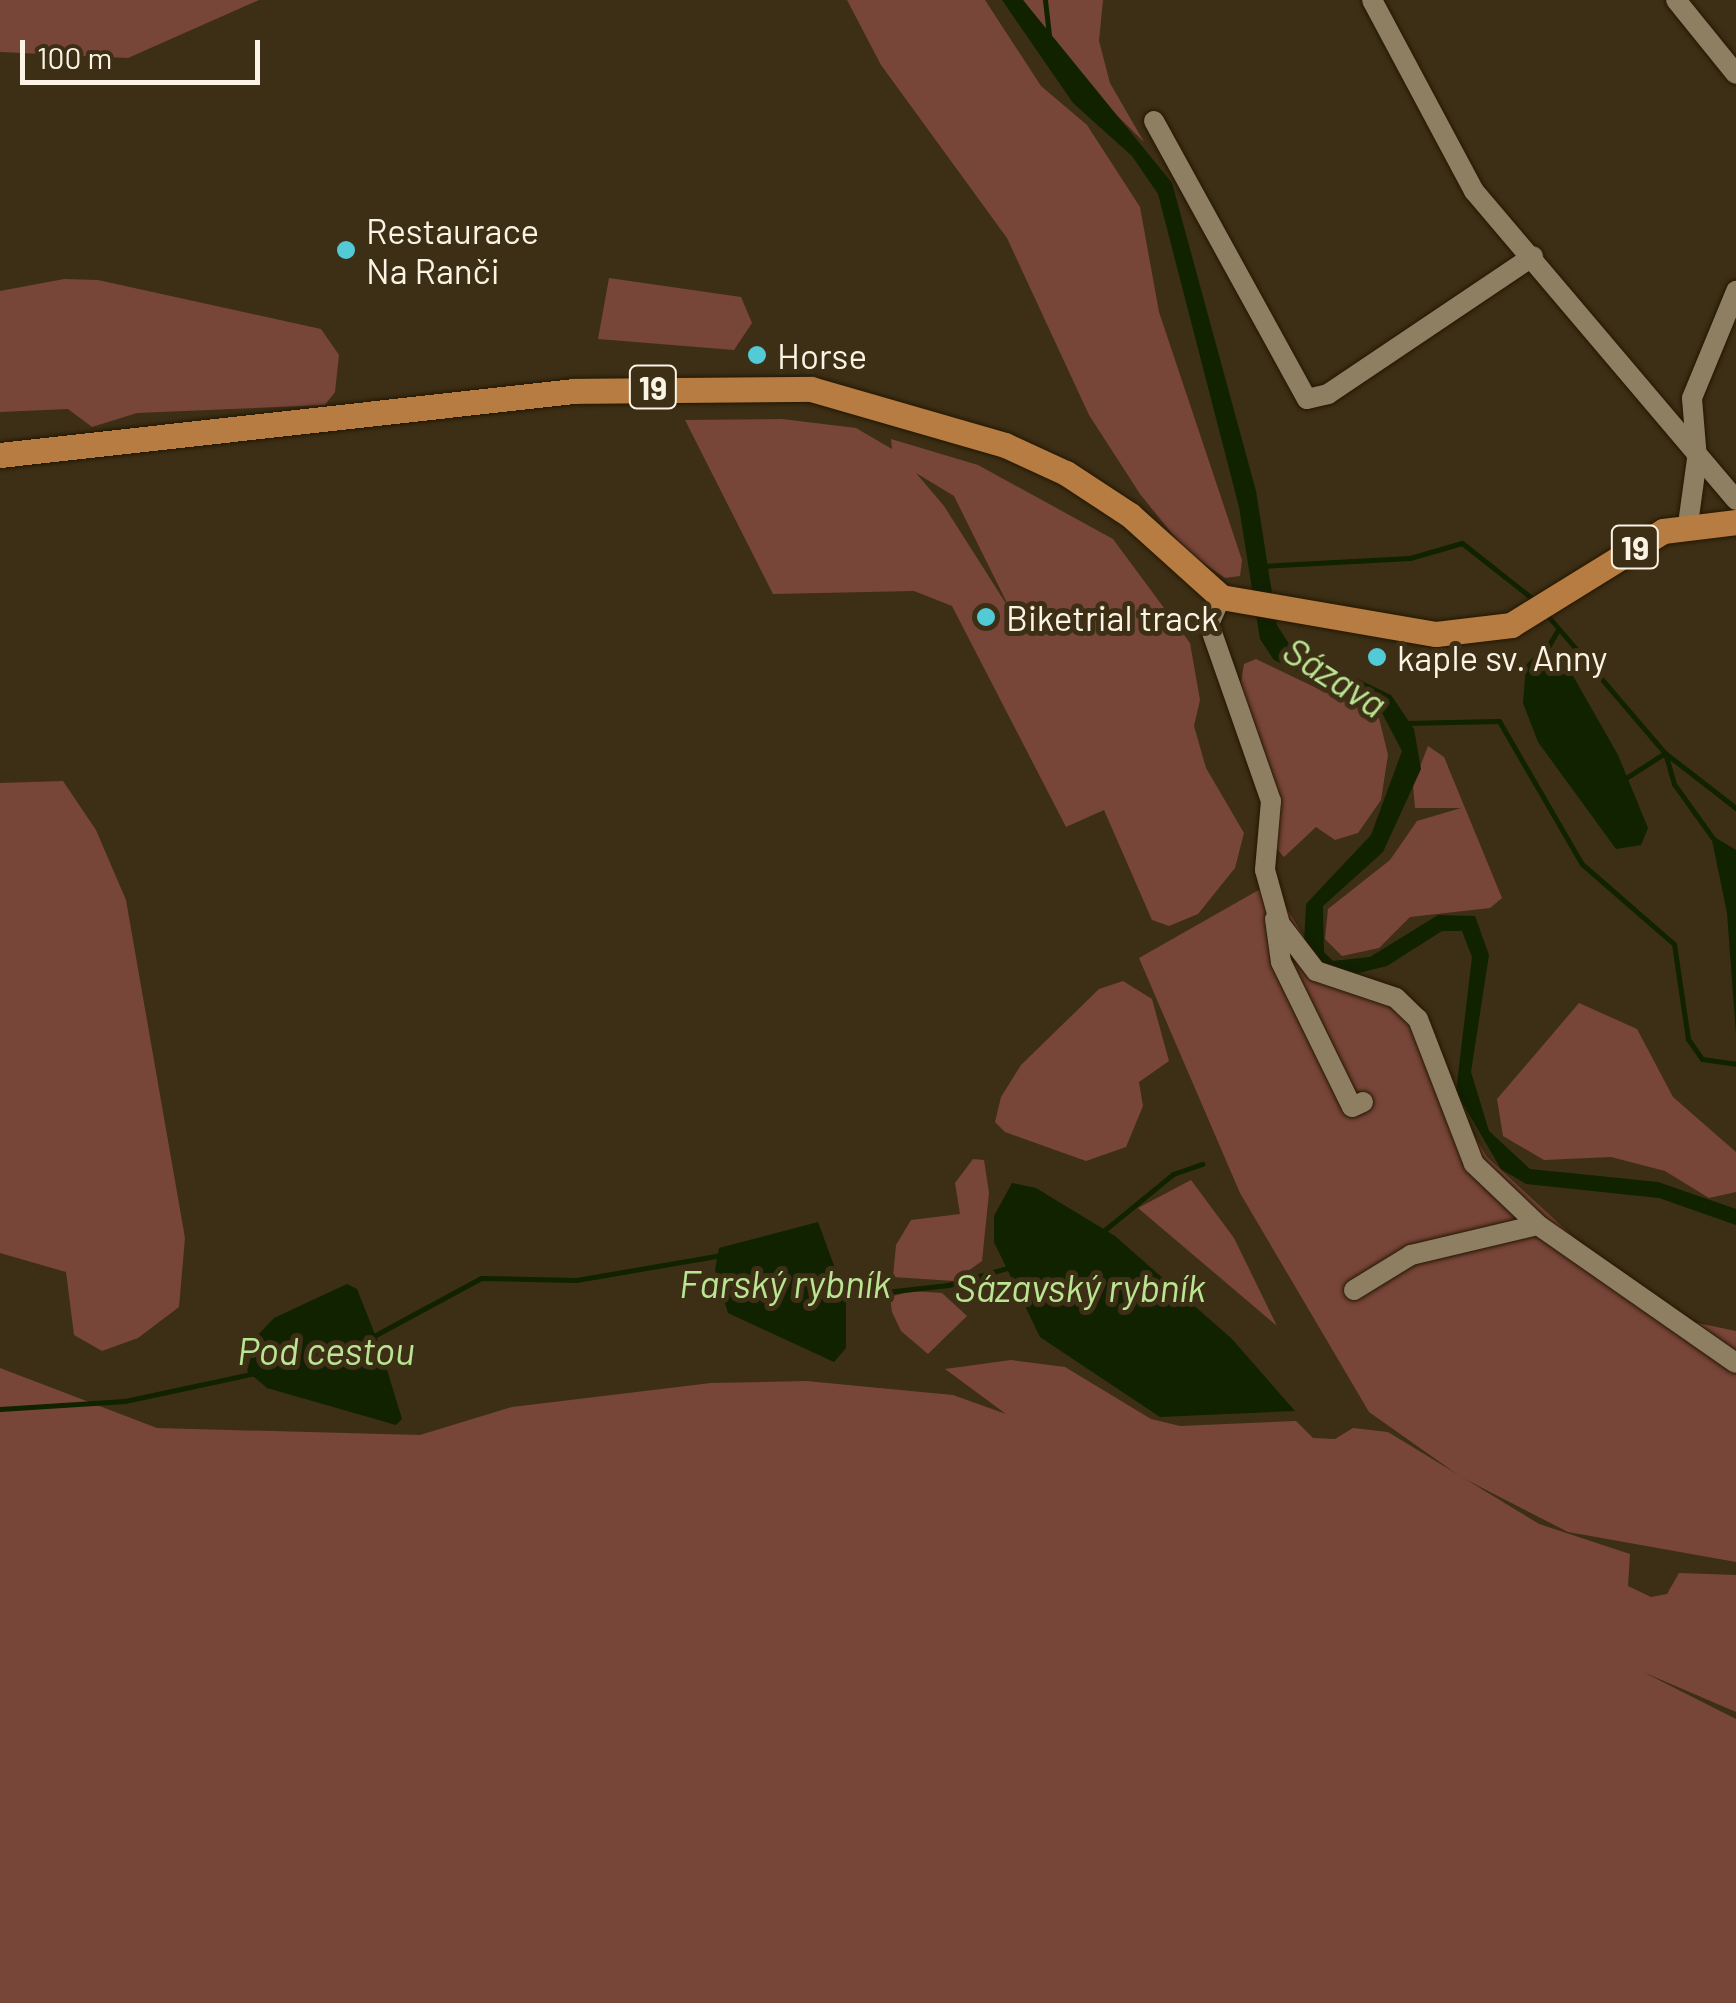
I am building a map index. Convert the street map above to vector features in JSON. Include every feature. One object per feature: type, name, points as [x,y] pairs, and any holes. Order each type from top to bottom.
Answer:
[{"type":"main road","name":"19","points":[[0,455],[573,392],[812,389],[1004,445],[1066,473],[1130,515],[1221,597],[1278,610],[1436,634],[1511,625],[1542,609],[1618,556],[1688,524],[1736,522]]},
{"type":"street","points":[[1372,0],[1474,191],[1534,256],[1697,459],[1736,500]]},
{"type":"street","points":[[1676,0],[1736,74]]},
{"type":"street","points":[[1154,121],[1306,399],[1328,394],[1534,256]]},
{"type":"street","points":[[1688,524],[1697,459],[1690,416],[1698,372],[1736,291]]},
{"type":"street","points":[[1221,597],[1209,624],[1271,801],[1265,870],[1280,962],[1352,1107],[1364,1102]]},
{"type":"street","points":[[1274,907],[1316,972],[1396,998],[1418,1019],[1474,1164],[1538,1225],[1736,1363]]},
{"type":"street","points":[[1354,1290],[1411,1255],[1538,1225]]},
{"type":"shaded area","points":[[0,0],[259,0],[128,58],[0,52]]},
{"type":"shaded area","points":[[847,0],[985,0],[1041,86],[1087,125],[1140,207],[1159,312],[1242,560],[1240,576],[1225,578],[1186,551],[1140,494],[1089,415],[1007,238],[881,65]]},
{"type":"shaded area","points":[[1023,0],[1103,0],[1099,41],[1110,83],[1144,142],[1086,85]]},
{"type":"shaded area","points":[[609,278],[741,297],[752,323],[734,350],[598,339]]},
{"type":"shaded area","points":[[64,279],[98,280],[321,329],[339,355],[335,392],[325,405],[137,413],[92,427],[68,409],[0,412],[0,291]]},
{"type":"shaded area","points":[[782,419],[856,428],[892,449],[891,439],[978,465],[1113,539],[1190,643],[1200,700],[1194,726],[1206,768],[1244,833],[1235,868],[1198,914],[1169,926],[1152,920],[1104,810],[1066,827],[952,606],[914,591],[773,594],[685,420]],"holes":[[[916,473],[954,496],[1012,613],[944,506]]]},
{"type":"shaded area","points":[[1256,659],[1379,718],[1388,755],[1381,800],[1358,833],[1335,840],[1316,827],[1284,857],[1276,848],[1241,682],[1244,664]]},
{"type":"shaded area","points":[[1428,746],[1444,757],[1502,898],[1490,908],[1410,917],[1379,948],[1342,956],[1325,939],[1328,909],[1390,860],[1417,821],[1461,808],[1415,808],[1413,785]]},
{"type":"shaded area","points":[[63,781],[96,830],[126,900],[185,1238],[179,1307],[138,1338],[102,1351],[74,1335],[66,1272],[0,1253],[0,783]]},
{"type":"shaded area","points":[[1271,883],[1323,967],[1386,985],[1487,1157],[1579,1242],[1688,1321],[1736,1331],[1736,1562],[1568,1532],[1461,1477],[1369,1412],[1240,1193],[1139,958]]},
{"type":"shaded area","points":[[1123,981],[1152,999],[1169,1061],[1139,1082],[1143,1106],[1126,1147],[1086,1161],[1005,1132],[995,1122],[1001,1097],[1021,1065],[1099,989]]},
{"type":"shaded area","points":[[1579,1003],[1637,1029],[1673,1097],[1736,1152],[1736,1192],[1709,1198],[1665,1171],[1611,1157],[1544,1160],[1503,1136],[1497,1099]]},
{"type":"shaded area","points":[[973,1159],[984,1160],[989,1193],[982,1261],[954,1281],[893,1277],[896,1245],[911,1220],[960,1214],[955,1183]]},
{"type":"shaded area","points":[[1191,1180],[1234,1238],[1277,1326],[1138,1208]]},
{"type":"shaded area","points":[[912,1291],[942,1293],[967,1316],[928,1354],[901,1331],[892,1312],[890,1297]]},
{"type":"shaded area","points":[[1011,1360],[1065,1367],[1151,1419],[1180,1426],[1296,1421],[1313,1438],[1335,1439],[1353,1428],[1388,1432],[1539,1524],[1630,1554],[1628,1586],[1651,1597],[1667,1594],[1679,1573],[1736,1575],[1736,1712],[1643,1672],[1736,1719],[1736,2003],[0,2003],[0,1368],[157,1428],[420,1435],[512,1407],[711,1383],[806,1381],[953,1395],[1006,1414],[945,1369]]},
{"type":"water","name":"Sázava","points":[[1002,0],[1023,0],[1172,183],[1256,491],[1277,625],[1291,647],[1391,695],[1414,729],[1421,769],[1383,852],[1323,906],[1324,952],[1333,961],[1370,957],[1438,915],[1475,916],[1489,955],[1471,1072],[1489,1131],[1530,1169],[1658,1182],[1736,1209],[1736,1225],[1659,1198],[1526,1184],[1501,1169],[1456,1092],[1472,957],[1462,931],[1442,931],[1387,966],[1354,974],[1330,974],[1304,943],[1306,904],[1371,835],[1402,751],[1382,713],[1274,660],[1260,639],[1239,507],[1158,194],[1132,156],[1073,103]]},
{"type":"water","points":[[1537,653],[1573,676],[1618,755],[1648,828],[1641,845],[1616,849],[1538,742],[1523,703],[1526,665]]},
{"type":"water","points":[[1711,835],[1736,850],[1736,1034],[1727,913]]},
{"type":"water","name":"Sázavský rybník","points":[[1012,1183],[1036,1188],[1115,1236],[1232,1339],[1295,1411],[1160,1417],[1040,1337],[994,1242],[994,1216]]},
{"type":"water","name":"Farský rybník","points":[[818,1222],[846,1298],[846,1348],[834,1362],[728,1313],[715,1270],[719,1248]]},
{"type":"water","name":"Pod cestou","points":[[347,1284],[357,1289],[380,1347],[402,1419],[396,1425],[267,1388],[247,1371],[257,1336],[274,1318]]},
{"type":"waterway","points":[[1045,0],[1050,44]]},
{"type":"waterway","points":[[1262,566],[1410,558],[1462,543],[1533,599]]},
{"type":"waterway","points":[[1547,615],[1665,753],[1736,808]]},
{"type":"waterway","points":[[1541,659],[1557,631]]},
{"type":"waterway","points":[[1405,723],[1499,721],[1582,864],[1674,944],[1688,1039],[1702,1059],[1736,1064]]},
{"type":"waterway","points":[[1626,778],[1665,753]]},
{"type":"waterway","points":[[1666,756],[1674,784],[1715,841]]},
{"type":"waterway","points":[[1101,1233],[1173,1174],[1202,1164]]},
{"type":"waterway","points":[[372,1337],[481,1278],[576,1280],[722,1255]]},
{"type":"waterway","points":[[841,1297],[948,1285],[1007,1268]]},
{"type":"waterway","points":[[0,1409],[125,1401],[256,1373]]},
{"type":"place","name":"Restaurace Na Ranči","points":[[346,250]]},
{"type":"place","name":"Horse","points":[[757,355]]},
{"type":"place","name":"Biketrial track","points":[[986,617]]},
{"type":"place","name":"kaple sv. Anny","points":[[1377,657]]}]
